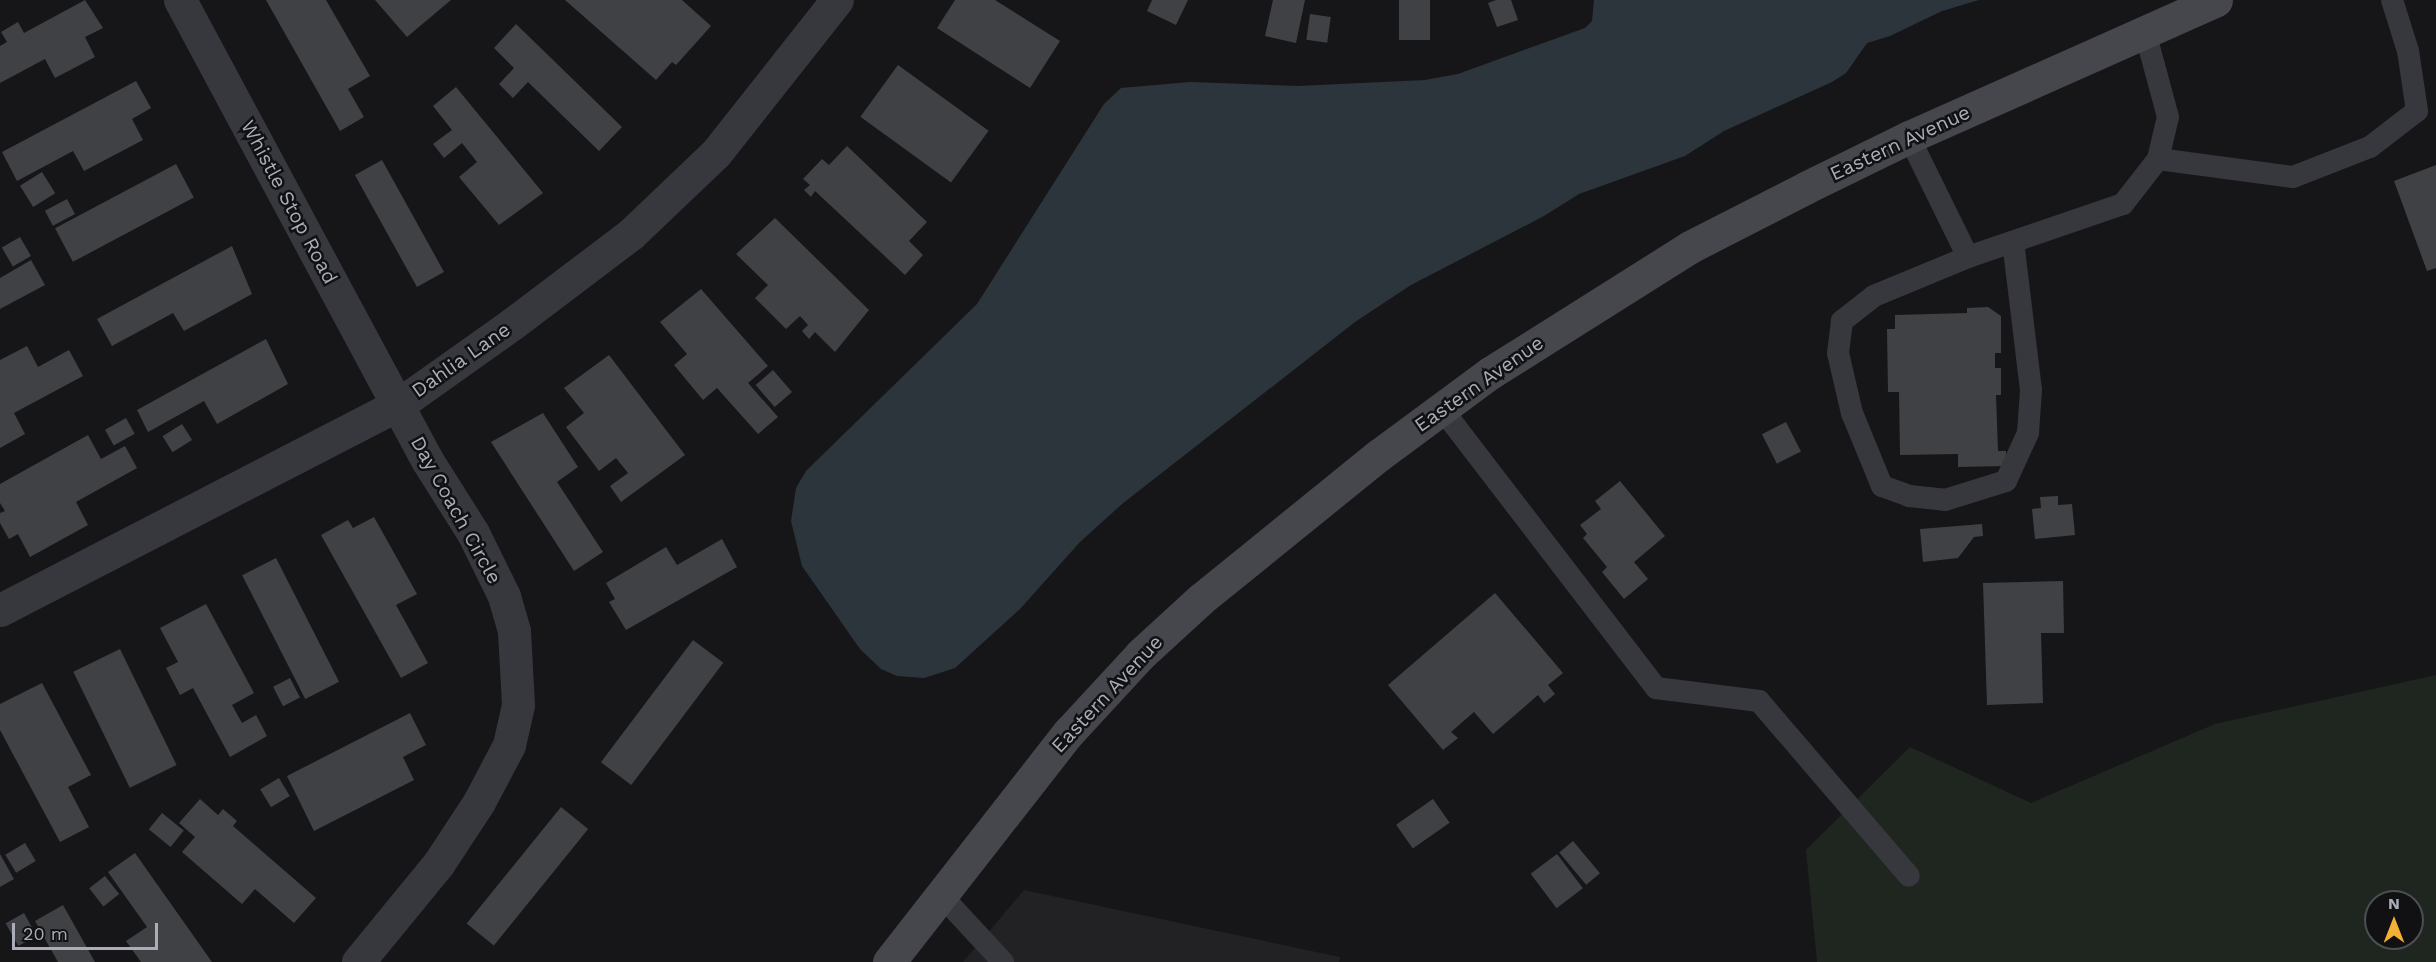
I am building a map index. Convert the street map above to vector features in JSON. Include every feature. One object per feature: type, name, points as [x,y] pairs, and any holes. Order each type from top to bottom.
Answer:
[{"type":"main road","name":"Eastern Avenue","points":[[888,962],[1069,732],[1141,654],[1210,591],[1379,454],[1500,367],[1690,248],[1909,137],[2216,0]]},
{"type":"street","name":"Whistle Stop Road","points":[[180,0],[398,405]]},
{"type":"street","name":"Dahlia Lane","points":[[0,610],[398,405],[631,234],[716,153],[837,0]]},
{"type":"street","name":"Day Coach Circle","points":[[358,962],[439,863],[479,802],[509,745],[518,705],[518,663],[504,596],[473,534],[427,460],[398,405]]},
{"type":"lane","points":[[2158,159],[2293,177],[2370,147],[2417,111],[2408,51],[2392,0]]},
{"type":"lane","points":[[2013,242],[2031,390],[2028,433],[2006,481],[1945,500],[1909,496],[1882,486],[1852,413],[1838,353],[1842,321],[1874,296],[1968,257],[2123,204],[2158,159],[2168,117],[2145,32]]},
{"type":"lane","points":[[1909,137],[1968,257]]},
{"type":"lane","points":[[1442,409],[1656,688],[1759,701],[1909,876]]},
{"type":"lane","points":[[940,894],[1003,962]]},
{"type":"shaded area","points":[[1594,0],[1979,0],[1942,11],[1890,36],[1867,43],[1846,73],[1832,82],[1724,131],[1685,156],[1579,194],[1544,216],[1411,285],[1355,322],[1122,504],[1080,542],[1020,609],[955,668],[924,678],[897,676],[881,669],[860,649],[802,566],[791,521],[796,488],[806,471],[977,304],[1104,104],[1121,88],[1190,82],[1298,86],[1425,80],[1458,74],[1585,28],[1592,21]]},
{"type":"shaded area","points":[[2436,675],[2436,962],[1817,962],[1806,850],[1910,747],[2031,803],[2215,724]]},
{"type":"shaded area","points":[[1024,890],[1340,957],[1339,962],[963,962]]},
{"type":"building","points":[[85,0],[103,28],[85,37],[95,57],[55,78],[45,59],[0,83],[0,46],[7,42],[1,32],[18,22],[24,33]]},
{"type":"building","points":[[266,0],[326,0],[370,76],[348,89],[364,117],[340,131]]},
{"type":"building","points":[[375,0],[451,0],[407,37]]},
{"type":"building","points":[[565,0],[682,0],[711,26],[676,65],[672,62],[656,80]]},
{"type":"building","points":[[955,0],[995,0],[1060,41],[1030,88],[937,28]]},
{"type":"building","points":[[1152,0],[1188,0],[1176,25],[1147,11]]},
{"type":"building","points":[[1273,0],[1305,0],[1296,43],[1265,36]]},
{"type":"building","points":[[1399,0],[1430,0],[1430,40],[1399,40]]},
{"type":"building","points":[[1496,0],[1511,0],[1518,20],[1497,27],[1488,3]]},
{"type":"building","points":[[1310,14],[1331,17],[1327,43],[1306,40]]},
{"type":"building","points":[[516,24],[622,127],[599,151],[528,82],[513,98],[499,84],[514,68],[494,48]]},
{"type":"building","points":[[898,65],[989,131],[951,183],[860,117]]},
{"type":"building","points":[[136,81],[151,108],[132,119],[143,140],[84,171],[73,151],[17,181],[2,152]]},
{"type":"building","points":[[456,87],[543,193],[499,225],[459,177],[477,162],[462,143],[444,158],[433,144],[452,130],[433,106]]},
{"type":"building","points":[[847,146],[927,222],[909,241],[923,255],[905,275],[815,191],[811,197],[804,190],[810,185],[803,179],[822,159],[829,165]]},
{"type":"building","points":[[382,160],[444,272],[417,287],[355,175]]},
{"type":"building","points":[[176,164],[194,198],[73,262],[55,228]]},
{"type":"building","points":[[2436,165],[2436,268],[2427,271],[2394,181]]},
{"type":"building","points":[[42,172],[55,193],[33,207],[20,186]]},
{"type":"building","points":[[67,199],[75,214],[53,226],[45,211]]},
{"type":"building","points":[[775,218],[869,310],[835,352],[815,332],[809,339],[802,331],[808,325],[800,316],[786,329],[755,298],[768,285],[736,254]]},
{"type":"building","points":[[20,237],[31,256],[13,267],[2,248]]},
{"type":"building","points":[[232,246],[252,294],[184,331],[173,313],[112,346],[97,319]]},
{"type":"building","points":[[31,260],[45,285],[0,309],[0,278]]},
{"type":"building","points":[[701,289],[768,366],[748,383],[778,417],[758,434],[717,388],[703,400],[674,365],[687,354],[660,322]]},
{"type":"building","points":[[1988,307],[2001,316],[2001,353],[1995,353],[1995,368],[2001,368],[2001,395],[1996,395],[1998,451],[2006,451],[2006,466],[1958,467],[1958,454],[1900,455],[1899,392],[1888,392],[1887,329],[1895,329],[1895,315],[1967,313],[1967,308]]},
{"type":"building","points":[[266,339],[288,384],[217,424],[204,401],[148,432],[137,410]]},
{"type":"building","points":[[27,346],[38,367],[69,350],[83,376],[14,413],[25,434],[0,448],[0,360]]},
{"type":"building","points":[[609,355],[685,455],[621,502],[610,486],[628,473],[616,458],[599,471],[566,427],[584,413],[564,388]]},
{"type":"building","points":[[773,370],[792,392],[775,407],[756,385]]},
{"type":"building","points":[[543,413],[578,467],[557,482],[603,552],[574,571],[491,442]]},
{"type":"building","points":[[126,418],[135,434],[114,445],[105,430]]},
{"type":"building","points":[[1786,422],[1801,451],[1777,464],[1762,434]]},
{"type":"building","points":[[182,424],[192,440],[173,452],[162,436]]},
{"type":"building","points":[[88,435],[101,459],[125,446],[137,468],[76,502],[88,525],[30,557],[18,534],[9,539],[0,523],[0,513],[5,511],[0,503],[0,484]]},
{"type":"building","points":[[1620,481],[1665,536],[1634,562],[1648,579],[1624,599],[1602,572],[1607,567],[1583,538],[1587,534],[1580,525],[1601,509],[1595,501]]},
{"type":"building","points":[[2058,496],[2058,505],[2072,504],[2075,535],[2035,539],[2032,509],[2041,508],[2040,497]]},
{"type":"building","points":[[374,517],[417,594],[396,605],[428,663],[401,678],[321,535],[348,520],[353,528]]},
{"type":"building","points":[[1982,524],[1983,536],[1974,537],[1958,558],[1923,562],[1920,529]]},
{"type":"building","points":[[722,539],[737,567],[626,630],[609,602],[615,599],[606,583],[666,547],[677,565]]},
{"type":"building","points":[[276,558],[339,682],[305,699],[242,575]]},
{"type":"building","points":[[2063,581],[2064,633],[2041,633],[2043,703],[1987,705],[1983,583]]},
{"type":"building","points":[[1495,593],[1563,673],[1548,685],[1555,694],[1544,703],[1538,695],[1493,734],[1474,712],[1451,732],[1458,738],[1443,750],[1388,685]]},
{"type":"building","points":[[206,604],[254,693],[232,705],[242,723],[256,715],[267,736],[230,757],[193,688],[180,695],[166,668],[178,662],[160,628]]},
{"type":"building","points":[[693,640],[723,663],[631,785],[601,762]]},
{"type":"building","points":[[120,649],[177,765],[130,788],[73,672]]},
{"type":"building","points":[[290,678],[300,698],[283,706],[273,687]]},
{"type":"building","points":[[42,683],[91,775],[68,787],[89,827],[60,842],[0,730],[0,704]]},
{"type":"building","points":[[410,713],[426,745],[403,757],[414,780],[314,831],[287,776]]},
{"type":"building","points":[[279,778],[290,796],[271,807],[260,789]]},
{"type":"building","points":[[200,799],[218,815],[223,809],[237,821],[233,826],[316,898],[294,923],[255,889],[242,904],[182,852],[195,837],[179,823]]},
{"type":"building","points":[[1433,799],[1450,823],[1413,849],[1396,825]]},
{"type":"building","points":[[561,807],[588,829],[494,946],[467,924]]},
{"type":"building","points":[[162,813],[184,831],[171,847],[149,829]]},
{"type":"building","points":[[1573,841],[1600,873],[1586,885],[1559,853]]},
{"type":"building","points":[[25,843],[36,861],[16,873],[5,855]]},
{"type":"building","points":[[135,853],[212,962],[141,962],[126,941],[147,927],[108,872]]},
{"type":"building","points":[[0,854],[14,879],[0,887]]},
{"type":"building","points":[[1557,854],[1583,888],[1557,908],[1531,874]]},
{"type":"building","points":[[105,876],[119,894],[103,906],[89,888]]},
{"type":"building","points":[[63,905],[95,962],[58,962],[35,921]]},
{"type":"building","points":[[24,913],[37,936],[18,946],[6,923]]}]
